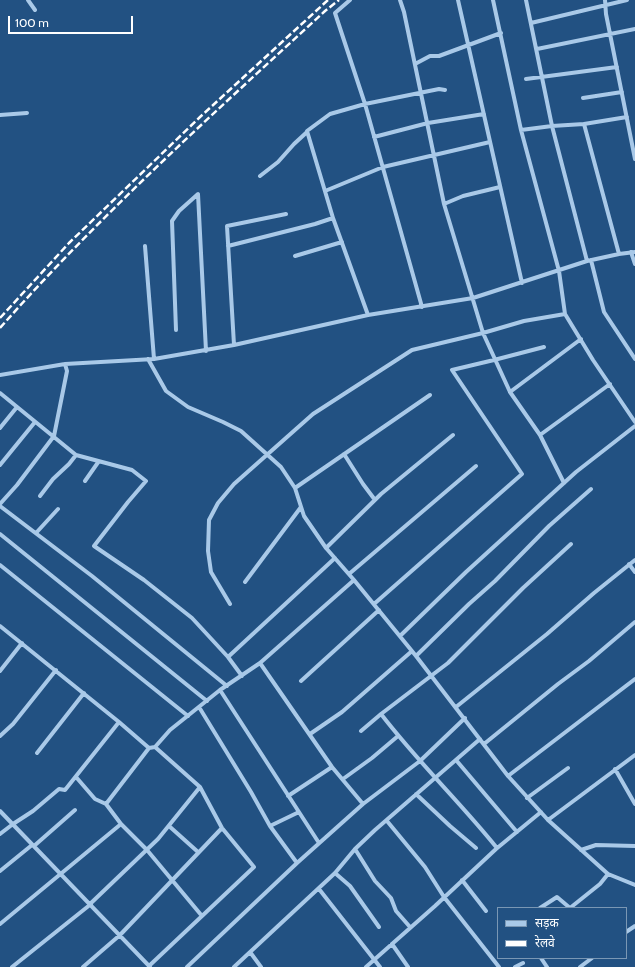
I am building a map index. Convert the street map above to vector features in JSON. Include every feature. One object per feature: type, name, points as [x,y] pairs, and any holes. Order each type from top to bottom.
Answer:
[{"type":"street","points":[[28,0],[35,10]]},
{"type":"street","points":[[350,0],[336,13],[365,104],[422,307]]},
{"type":"street","points":[[400,0],[404,12],[428,123],[444,204],[483,333],[494,360],[510,392],[540,435],[564,482]]},
{"type":"street","points":[[458,0],[522,283]]},
{"type":"street","points":[[493,0],[522,130],[559,271],[565,314],[635,422]]},
{"type":"street","points":[[526,0],[552,126],[604,312],[635,360]]},
{"type":"street","points":[[531,23],[605,2],[627,0]]},
{"type":"street","points":[[605,2],[635,159]]},
{"type":"street","points":[[537,49],[635,29]]},
{"type":"street","points":[[415,64],[430,56],[439,56],[501,34]]},
{"type":"street","points":[[526,79],[617,67]]},
{"type":"street","points":[[260,176],[278,162],[294,144],[330,114],[365,104],[439,89],[445,90]]},
{"type":"street","points":[[583,98],[622,92]]},
{"type":"street","points":[[0,115],[27,113]]},
{"type":"street","points":[[374,137],[428,123],[484,114]]},
{"type":"street","points":[[522,130],[584,124],[627,117]]},
{"type":"street","points":[[584,124],[619,254]]},
{"type":"street","points":[[308,132],[325,191],[368,315]]},
{"type":"street","points":[[325,191],[383,167],[490,142]]},
{"type":"street","points":[[444,204],[463,196],[500,187]]},
{"type":"street","points":[[176,330],[172,221],[179,211],[198,194],[206,350]]},
{"type":"street","points":[[234,345],[227,226],[286,214]]},
{"type":"street","points":[[228,246],[334,218]]},
{"type":"street","points":[[295,256],[342,242]]},
{"type":"street","points":[[145,246],[154,359]]},
{"type":"street","points":[[0,375],[65,364],[154,359],[234,345],[368,315],[473,298],[589,261],[619,254],[633,252],[635,264]]},
{"type":"street","points":[[230,604],[211,572],[208,551],[209,520],[218,503],[234,484],[313,414],[412,350],[483,333],[524,321],[565,314]]},
{"type":"street","points":[[510,392],[581,339]]},
{"type":"street","points":[[374,604],[522,474],[452,370],[544,347]]},
{"type":"street","points":[[148,359],[166,391],[188,407],[240,431],[281,467],[295,488],[304,516],[326,548],[416,656],[508,776],[548,820],[608,874],[635,885]]},
{"type":"street","points":[[65,364],[67,371],[54,436],[0,505],[92,576],[227,686]]},
{"type":"street","points":[[540,435],[610,384]]},
{"type":"street","points":[[0,393],[76,455],[132,470],[146,481],[94,546],[144,580],[192,618],[228,657],[242,676]]},
{"type":"street","points":[[295,488],[430,395]]},
{"type":"street","points":[[0,428],[17,407]]},
{"type":"street","points":[[0,465],[35,422]]},
{"type":"street","points":[[400,636],[466,572],[564,482],[635,426]]},
{"type":"street","points":[[326,548],[375,500],[453,435]]},
{"type":"street","points":[[344,454],[375,500]]},
{"type":"street","points":[[40,496],[53,478],[69,464],[76,455]]},
{"type":"street","points":[[85,481],[99,461]]},
{"type":"street","points":[[349,574],[476,466]]},
{"type":"street","points":[[416,656],[469,604],[496,581],[549,526],[591,489]]},
{"type":"street","points":[[245,582],[302,507]]},
{"type":"street","points":[[36,534],[58,509]]},
{"type":"street","points":[[0,534],[207,701]]},
{"type":"street","points":[[361,731],[448,663],[518,593],[571,544]]},
{"type":"street","points":[[228,657],[335,558]]},
{"type":"street","points":[[456,707],[547,634],[635,560]]},
{"type":"street","points":[[630,564],[635,572]]},
{"type":"street","points":[[0,565],[188,716]]},
{"type":"street","points":[[155,748],[170,730],[220,690],[260,663],[354,580]]},
{"type":"street","points":[[301,681],[379,610]]},
{"type":"street","points":[[484,744],[589,661],[635,622]]},
{"type":"street","points":[[0,626],[56,670],[149,748],[155,748],[200,787],[222,828],[254,868],[149,967],[0,811]]},
{"type":"street","points":[[0,671],[22,643]]},
{"type":"street","points":[[310,734],[342,712],[412,651]]},
{"type":"street","points":[[260,663],[332,767],[363,804]]},
{"type":"street","points":[[0,736],[13,724],[56,670]]},
{"type":"street","points":[[508,776],[635,679]]},
{"type":"street","points":[[220,690],[320,843]]},
{"type":"street","points":[[37,752],[84,693]]},
{"type":"street","points":[[199,707],[270,826],[297,863]]},
{"type":"street","points":[[381,714],[398,736],[497,848]]},
{"type":"street","points":[[187,967],[297,863],[363,804],[420,761],[465,718]]},
{"type":"street","points":[[0,834],[33,811],[59,789],[65,790],[119,722]]},
{"type":"street","points":[[343,779],[372,758],[398,736]]},
{"type":"street","points":[[234,967],[319,889],[375,830],[480,739]]},
{"type":"street","points":[[106,804],[149,748]]},
{"type":"street","points":[[548,820],[635,755]]},
{"type":"street","points":[[456,760],[517,832]]},
{"type":"street","points":[[288,796],[332,767]]},
{"type":"street","points":[[527,798],[568,768]]},
{"type":"street","points":[[615,769],[635,804]]},
{"type":"street","points":[[76,777],[95,799],[106,804],[121,824],[147,850],[202,916]]},
{"type":"street","points":[[12,967],[90,904],[147,850],[169,826],[200,787]]},
{"type":"street","points":[[416,794],[476,848]]},
{"type":"street","points":[[0,872],[75,810]]},
{"type":"street","points":[[270,826],[299,812]]},
{"type":"street","points":[[366,967],[497,848],[541,812]]},
{"type":"street","points":[[387,821],[425,867],[444,897],[499,967]]},
{"type":"street","points":[[0,924],[121,824]]},
{"type":"street","points":[[169,826],[198,852]]},
{"type":"street","points":[[83,967],[120,935],[222,828]]},
{"type":"street","points":[[581,850],[596,845],[635,846]]},
{"type":"street","points":[[355,850],[375,881],[391,898],[396,911],[410,927]]},
{"type":"street","points":[[335,873],[350,886],[379,927]]},
{"type":"street","points":[[571,907],[600,884],[608,874]]},
{"type":"street","points":[[462,880],[486,911]]},
{"type":"street","points":[[319,889],[380,967]]},
{"type":"street","points":[[542,907],[557,897],[569,907]]},
{"type":"street","points":[[392,944],[408,967]]},
{"type":"street","points":[[250,952],[255,961],[261,967]]},
{"type":"street","points":[[580,967],[591,959]]},
{"type":"street","points":[[515,967],[523,963]]},
{"type":"railway","points":[[0,318],[69,243],[200,117],[328,0]]},
{"type":"railway","points":[[0,328],[77,245],[158,165],[325,11],[339,0]]}]
